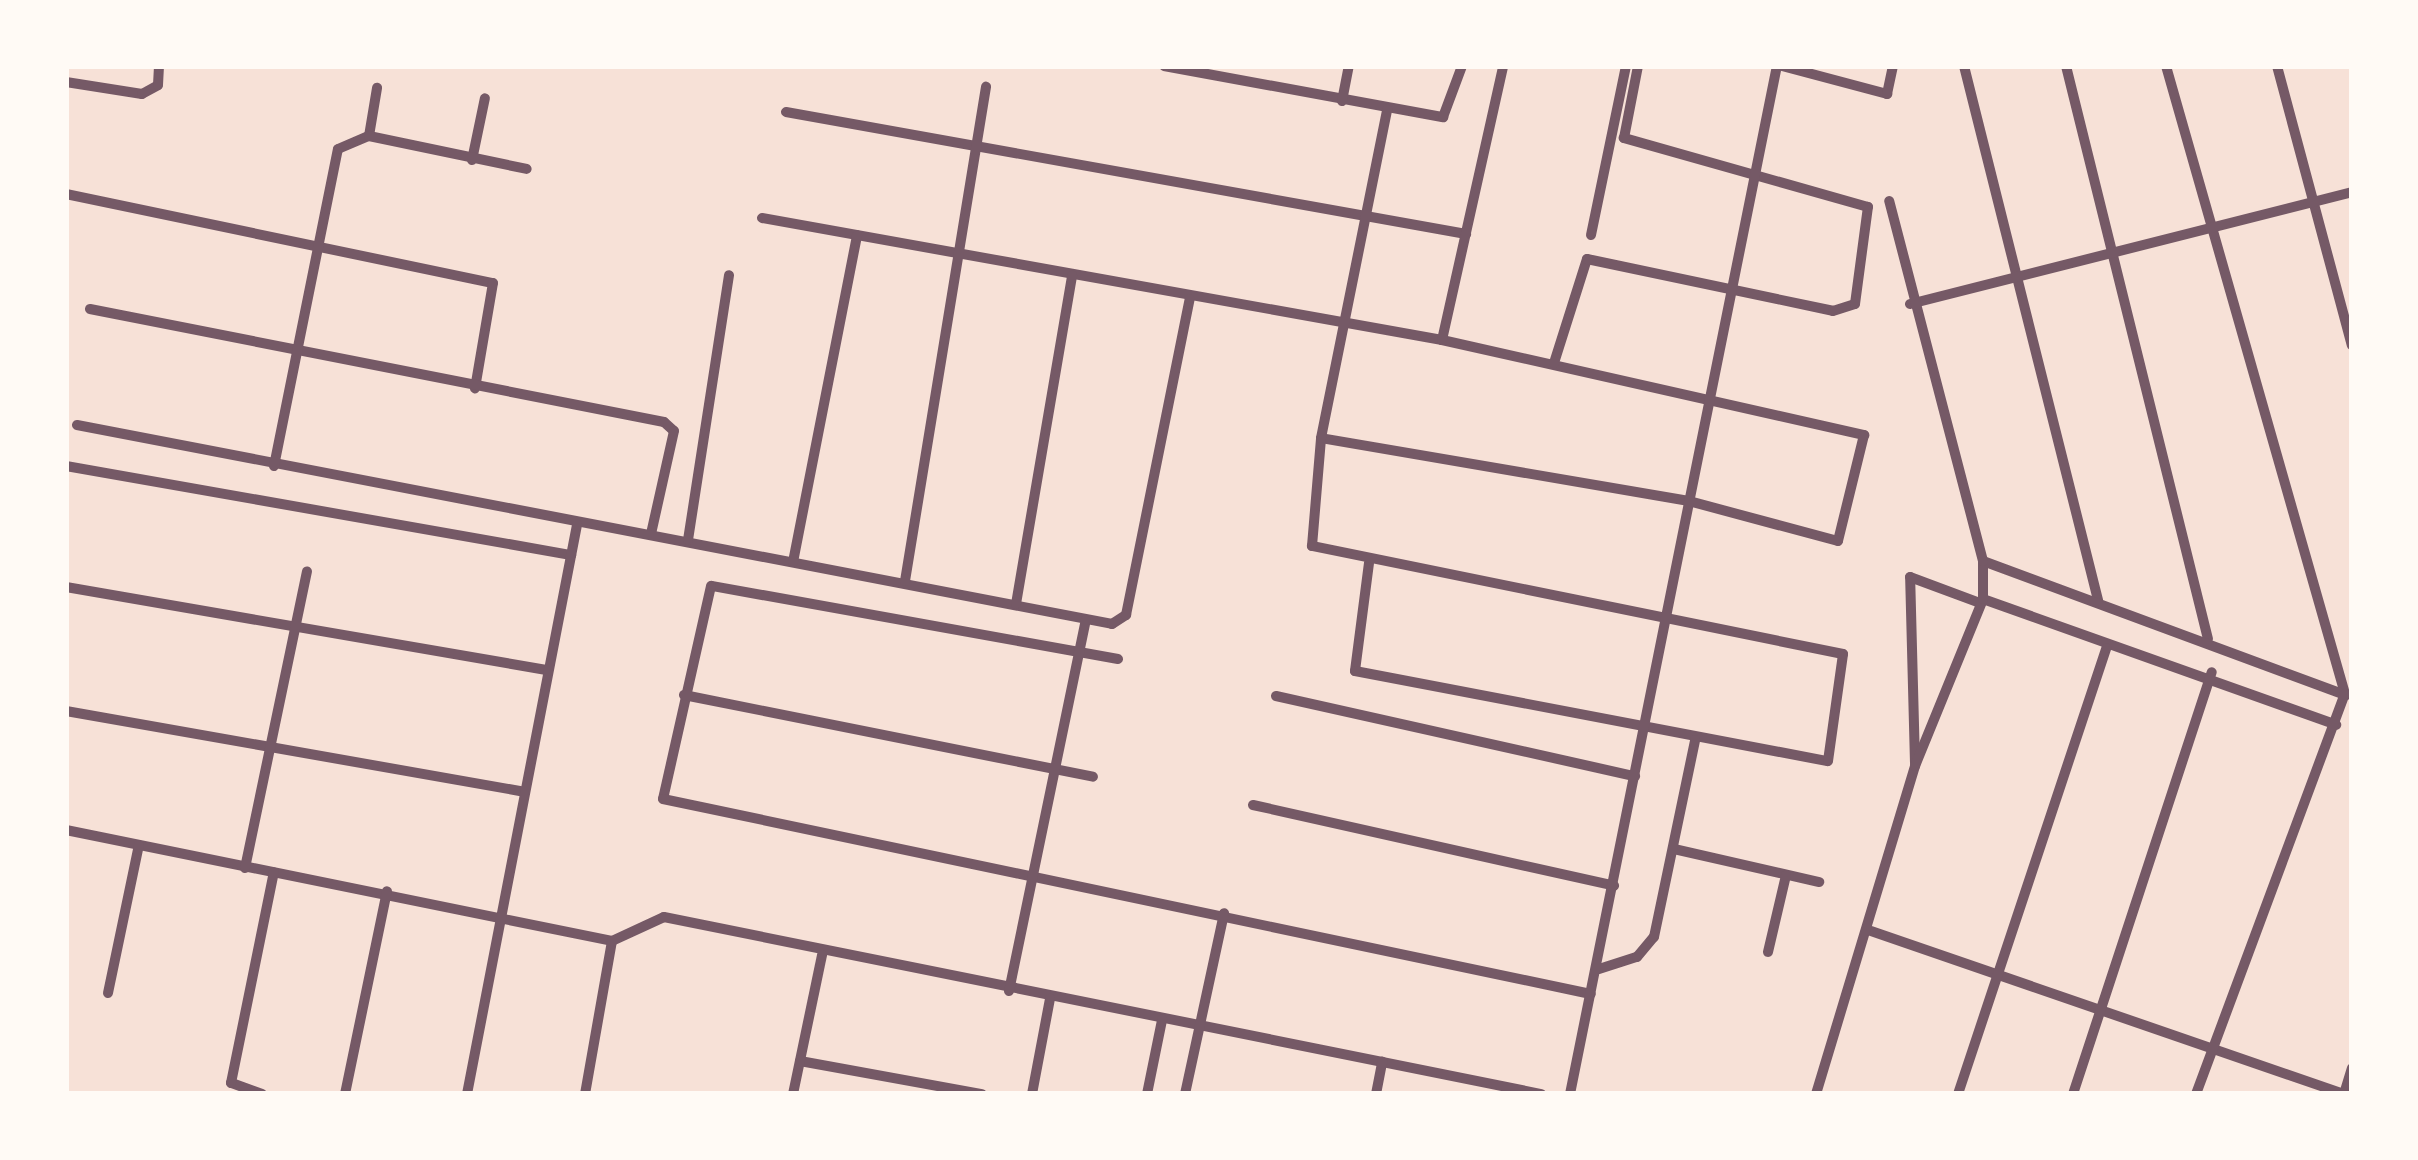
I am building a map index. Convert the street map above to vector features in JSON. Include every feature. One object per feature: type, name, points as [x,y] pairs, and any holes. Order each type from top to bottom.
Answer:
[{"type":"street","points":[[66,82],[142,94],[158,85],[159,66]]},
{"type":"street","points":[[1164,66],[1229,72],[1387,110],[1451,115],[1462,66]]},
{"type":"street","points":[[1342,101],[1349,66]]},
{"type":"street","points":[[1442,340],[1503,66]]},
{"type":"street","points":[[1554,363],[1587,259],[1844,312],[1856,304],[1868,207],[1756,171],[1624,138],[1634,66]]},
{"type":"street","points":[[1591,235],[1634,66]]},
{"type":"street","points":[[1570,1094],[1635,776],[1638,725],[1666,618],[1729,291],[1779,66],[1887,94],[1892,66]]},
{"type":"street","points":[[1964,66],[2012,274],[2098,600]]},
{"type":"street","points":[[2066,66],[2108,255],[2208,639]]},
{"type":"street","points":[[2166,66],[2209,233],[2349,695],[2196,1094]]},
{"type":"street","points":[[2277,66],[2352,345]]},
{"type":"street","points":[[905,581],[986,87]]},
{"type":"street","points":[[369,136],[377,88]]},
{"type":"street","points":[[472,160],[485,98]]},
{"type":"street","points":[[1370,563],[1355,671],[1824,765],[1845,656],[1370,563],[1312,546],[1322,438],[1387,110]]},
{"type":"street","points":[[786,112],[1466,234]]},
{"type":"street","points":[[274,466],[301,353],[338,149],[369,136],[527,169]]},
{"type":"street","points":[[1910,304],[2012,274],[2209,233],[2310,199],[2352,192]]},
{"type":"street","points":[[66,194],[323,243],[494,283],[476,388]]},
{"type":"street","points":[[1816,1094],[1871,932],[1916,766],[1982,601],[1984,561],[1910,304],[1889,201]]},
{"type":"street","points":[[762,218],[1344,327],[1442,340],[1711,394],[1864,435],[1838,541],[1689,501],[1322,438]]},
{"type":"street","points":[[793,562],[857,236]]},
{"type":"street","points":[[688,540],[729,275]]},
{"type":"street","points":[[1016,604],[1072,276]]},
{"type":"street","points":[[77,425],[577,525],[688,540],[735,556],[905,581],[1086,620],[1126,616],[1190,299]]},
{"type":"street","points":[[89,309],[669,425],[651,534]]},
{"type":"street","points":[[66,466],[571,555]]},
{"type":"street","points":[[467,1094],[577,525]]},
{"type":"street","points":[[726,583],[735,556]]},
{"type":"street","points":[[1984,561],[2208,639],[2349,695]]},
{"type":"street","points":[[245,868],[307,571]]},
{"type":"street","points":[[1916,766],[1910,578],[2106,647],[2212,672],[2336,725]]},
{"type":"street","points":[[1118,659],[726,583],[703,596],[669,808],[1224,914],[1591,994]]},
{"type":"street","points":[[66,587],[548,670]]},
{"type":"street","points":[[1009,991],[1086,620]]},
{"type":"street","points":[[1958,1094],[2000,984],[2106,647]]},
{"type":"street","points":[[2073,1094],[2212,672]]},
{"type":"street","points":[[684,694],[1058,764],[1093,777]]},
{"type":"street","points":[[1276,696],[1635,776]]},
{"type":"street","points":[[66,711],[271,752],[524,792]]},
{"type":"street","points":[[1599,969],[1637,957],[1654,937],[1695,740]]},
{"type":"street","points":[[1253,805],[1614,886]]},
{"type":"street","points":[[66,830],[245,868],[387,891],[612,941],[664,917],[822,955],[1541,1094]]},
{"type":"street","points":[[108,992],[140,844]]},
{"type":"street","points":[[1674,849],[1820,882]]},
{"type":"street","points":[[262,1094],[231,1083],[274,872]]},
{"type":"street","points":[[1768,952],[1786,874]]},
{"type":"street","points":[[345,1094],[387,891]]},
{"type":"street","points":[[1185,1094],[1224,914]]},
{"type":"street","points":[[1871,932],[2000,984],[2212,1044],[2344,1094],[2352,1068]]},
{"type":"street","points":[[585,1094],[612,941]]},
{"type":"street","points":[[793,1094],[822,955]]},
{"type":"street","points":[[1032,1094],[1050,999]]},
{"type":"street","points":[[1147,1094],[1162,1020]]},
{"type":"street","points":[[800,1060],[982,1094]]},
{"type":"street","points":[[1376,1094],[1382,1062]]}]
